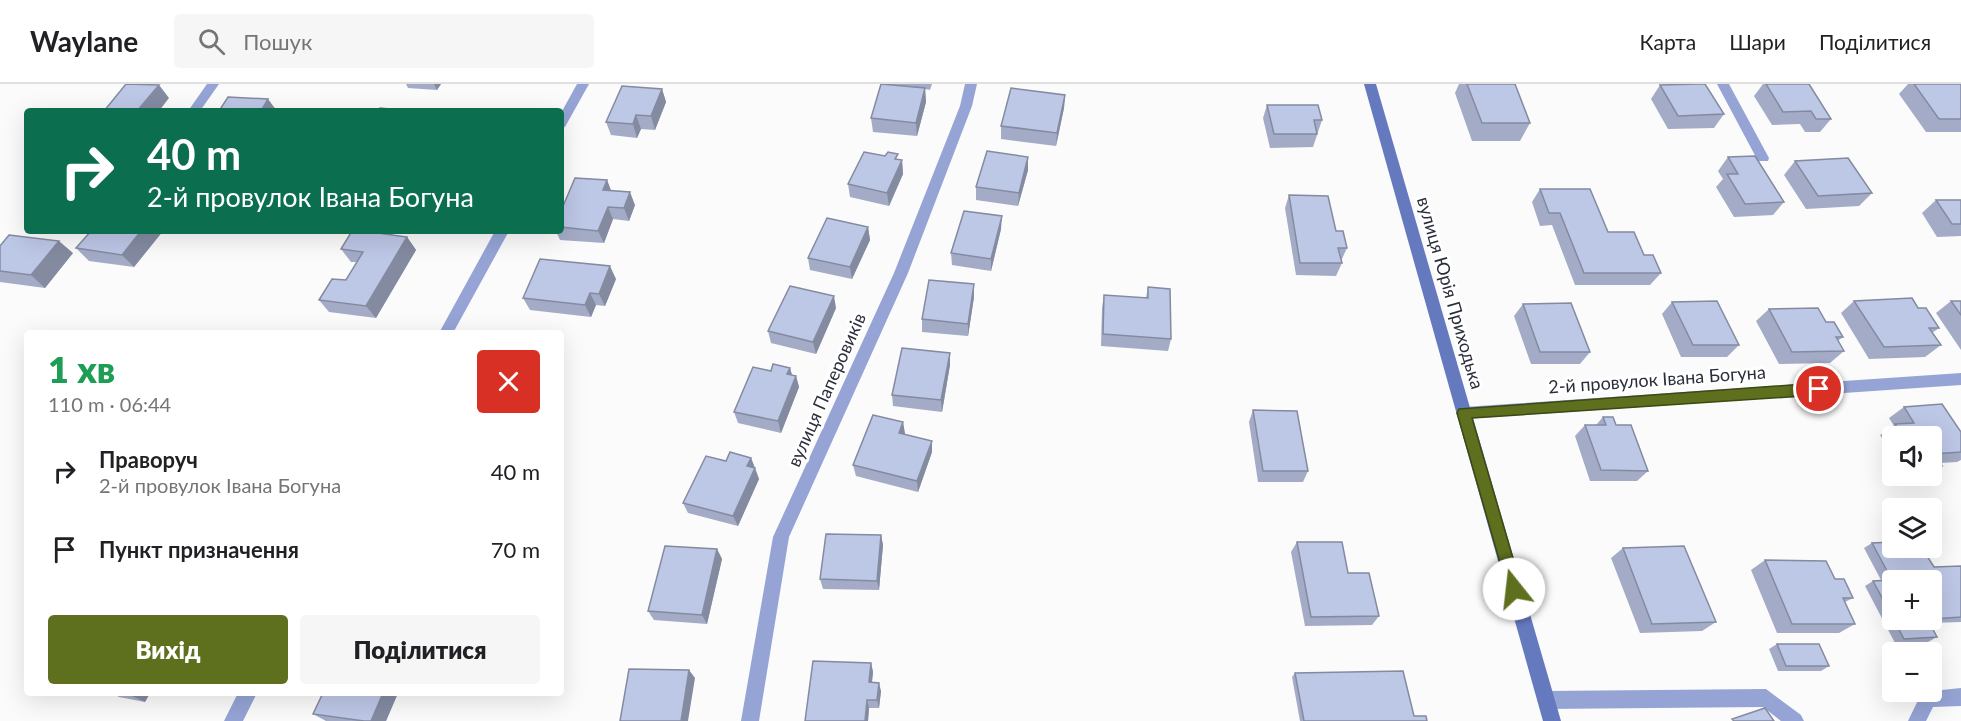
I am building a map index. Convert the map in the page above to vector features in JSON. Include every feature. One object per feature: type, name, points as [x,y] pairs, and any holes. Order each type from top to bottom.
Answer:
[{"type":"street","points":[[196,108],[213,84]]},
{"type":"street","points":[[564,119],[583,84]]},
{"type":"street","name":"вулиця Паперовиків","points":[[750,721],[781,537],[901,273],[966,106],[971,84]]},
{"type":"street","name":"вулиця Юрія Приходька","points":[[1370,84],[1552,721]]},
{"type":"street","points":[[1723,84],[1763,158]]},
{"type":"street","points":[[448,330],[500,234]]},
{"type":"street","name":"2-й провулок Івана Богуна","points":[[1464,413],[1961,379]]},
{"type":"street","points":[[233,721],[246,696]]},
{"type":"street","points":[[1917,721],[1928,698],[1961,697]]},
{"type":"street","points":[[1546,700],[1766,698],[1795,721]]},
{"type":"building","points":[[126,84],[159,85],[140,108],[106,108]]},
{"type":"building","points":[[881,84],[925,88],[916,123],[871,118]]},
{"type":"building","points":[[1467,84],[1515,84],[1530,123],[1482,123]]},
{"type":"building","points":[[1705,84],[1724,114],[1678,116],[1660,85]]},
{"type":"building","points":[[1766,84],[1809,84],[1831,119],[1816,119],[1811,111],[1783,112]]},
{"type":"building","points":[[1914,84],[1961,84],[1961,119],[1939,119]]},
{"type":"building","points":[[622,86],[662,89],[651,116],[636,115],[633,124],[606,122]]},
{"type":"building","points":[[1011,88],[1065,95],[1057,133],[1001,126]]},
{"type":"building","points":[[228,97],[268,99],[263,108],[221,108]]},
{"type":"building","points":[[1267,105],[1318,105],[1322,120],[1314,120],[1317,134],[1274,134]]},
{"type":"building","points":[[987,151],[1028,157],[1019,193],[976,187]]},
{"type":"building","points":[[864,152],[885,156],[888,152],[898,154],[895,159],[902,160],[887,193],[848,184]]},
{"type":"building","points":[[1755,156],[1784,202],[1745,204],[1727,174],[1738,174],[1728,157]]},
{"type":"building","points":[[1848,158],[1872,193],[1818,196],[1795,161]]},
{"type":"building","points":[[575,178],[607,180],[603,190],[630,192],[624,208],[608,207],[598,231],[564,227],[564,204]]},
{"type":"building","points":[[1540,189],[1590,189],[1608,232],[1634,232],[1644,255],[1653,255],[1661,273],[1584,273],[1560,213],[1549,213]]},
{"type":"building","points":[[1289,195],[1328,196],[1336,231],[1343,231],[1347,248],[1338,248],[1342,263],[1300,263]]},
{"type":"building","points":[[1936,200],[1961,200],[1961,224],[1952,224]]},
{"type":"building","points":[[964,211],[1002,216],[991,259],[951,253]]},
{"type":"building","points":[[827,218],[868,227],[850,267],[808,258]]},
{"type":"building","points":[[88,234],[139,234],[122,255],[76,248]]},
{"type":"building","points":[[350,234],[385,234],[407,237],[366,306],[319,300],[332,279],[346,280],[363,252],[341,249]]},
{"type":"building","points":[[9,235],[59,241],[31,275],[0,271],[0,246]]},
{"type":"building","points":[[540,259],[610,266],[599,294],[590,293],[585,305],[523,298]]},
{"type":"building","points":[[929,280],[974,284],[968,324],[922,319]]},
{"type":"building","points":[[790,286],[834,296],[813,342],[768,331]]},
{"type":"building","points":[[1148,287],[1170,289],[1171,339],[1103,334],[1104,295],[1148,298]]},
{"type":"building","points":[[1912,298],[1918,308],[1926,308],[1939,328],[1929,328],[1941,345],[1884,347],[1854,301]]},
{"type":"building","points":[[1717,301],[1739,345],[1693,345],[1672,302]]},
{"type":"building","points":[[1951,301],[1961,301],[1961,315]]},
{"type":"building","points":[[1571,303],[1590,352],[1540,352],[1523,304]]},
{"type":"building","points":[[1818,308],[1826,322],[1834,322],[1843,337],[1836,337],[1844,351],[1792,352],[1769,309]]},
{"type":"building","points":[[902,348],[950,353],[941,400],[892,395]]},
{"type":"building","points":[[773,364],[790,368],[787,374],[796,376],[778,421],[734,412],[753,367],[771,371]]},
{"type":"building","points":[[1942,404],[1961,432],[1961,452],[1942,453],[1942,426],[1896,426],[1895,424],[1914,423],[1904,407]]},
{"type":"building","points":[[1253,410],[1297,411],[1308,471],[1263,471]]},
{"type":"building","points":[[873,415],[903,422],[899,433],[932,441],[917,481],[853,465]]},
{"type":"building","points":[[1603,417],[1613,417],[1616,425],[1631,425],[1648,471],[1601,470],[1585,425],[1606,425]]},
{"type":"building","points":[[730,452],[751,458],[747,466],[755,468],[733,516],[683,503],[706,456],[726,461]]},
{"type":"building","points":[[826,534],[881,535],[877,581],[820,579]]},
{"type":"building","points":[[1297,542],[1342,542],[1348,573],[1369,573],[1379,616],[1311,617]]},
{"type":"building","points":[[1872,543],[1882,543],[1882,558],[1928,558],[1934,567],[1961,566],[1961,617],[1942,618],[1942,570],[1887,570]]},
{"type":"building","points":[[665,546],[717,549],[702,615],[648,611]]},
{"type":"building","points":[[1684,546],[1716,622],[1652,624],[1623,548]]},
{"type":"building","points":[[1765,560],[1826,561],[1835,579],[1844,579],[1853,598],[1843,598],[1855,624],[1792,624]]},
{"type":"building","points":[[1873,581],[1882,581],[1882,598]]},
{"type":"building","points":[[1899,630],[1933,630],[1937,637],[1904,639]]},
{"type":"building","points":[[1777,644],[1819,644],[1829,666],[1786,666]]},
{"type":"building","points":[[813,661],[871,663],[869,682],[879,683],[877,700],[867,700],[865,721],[805,721]]},
{"type":"building","points":[[629,669],[689,670],[681,721],[620,721]]},
{"type":"building","points":[[1403,671],[1414,716],[1426,716],[1427,721],[1304,721],[1295,673]]},
{"type":"building","points":[[322,696],[382,696],[371,721],[313,714]]},
{"type":"building","points":[[1765,708],[1774,721],[1734,721],[1732,719]]},
{"type":"route","points":[[1514,589],[1464,413],[1819,389]]}]
